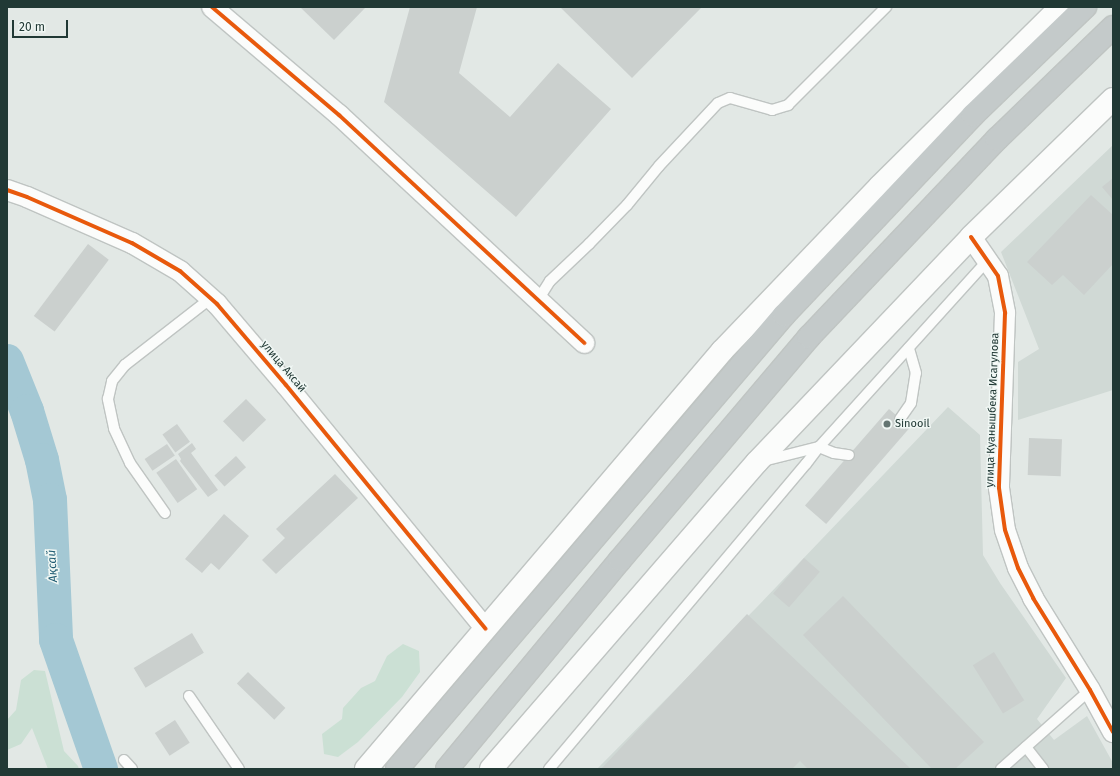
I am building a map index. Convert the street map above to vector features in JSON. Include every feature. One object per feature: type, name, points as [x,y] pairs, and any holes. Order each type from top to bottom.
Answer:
[{"type":"highway","points":[[397,769],[784,315],[973,115],[1086,7]]},
{"type":"highway","points":[[446,769],[620,560],[809,337],[997,139],[1113,27]]},
{"type":"main road","points":[[366,769],[722,352],[880,186],[1061,7]]},
{"type":"main road","points":[[491,769],[757,462],[971,237],[1113,99]]},
{"type":"street","points":[[212,7],[339,115],[584,343]]},
{"type":"street","name":"улица Аксай","points":[[7,190],[27,197],[132,243],[180,271],[211,298],[286,384],[486,629]]},
{"type":"street","name":"улица Куанышбека Исагулова","points":[[971,237],[998,276],[1005,313],[999,488],[1005,530],[1018,568],[1033,598],[1090,690],[1113,732]]},
{"type":"lane","points":[[538,300],[550,281],[627,205],[659,166],[718,104],[730,98],[772,110],[788,105],[886,7]]},
{"type":"lane","points":[[549,769],[819,447],[987,260]]},
{"type":"lane","points":[[165,513],[130,463],[114,428],[108,400],[112,381],[125,365],[211,298]]},
{"type":"lane","points":[[900,419],[911,403],[916,373],[909,348]]},
{"type":"lane","points":[[757,462],[819,447],[834,453],[849,455]]},
{"type":"lane","points":[[1001,769],[1090,690]]},
{"type":"lane","points":[[189,696],[239,769]]},
{"type":"lane","points":[[1026,747],[1043,769]]},
{"type":"lane","points":[[124,760],[132,769]]},
{"type":"shaded area","points":[[1113,145],[1113,390],[1018,420],[1018,362],[1039,349],[1001,252]]},
{"type":"shaded area","points":[[948,407],[980,435],[983,555],[1000,583],[1066,678],[1037,719],[1054,740],[1087,716],[1113,763],[1113,769],[597,769],[757,607]]},
{"type":"green space","points":[[403,644],[419,651],[420,672],[402,697],[358,742],[338,757],[324,754],[322,734],[342,719],[343,708],[361,688],[375,681],[387,656]]},
{"type":"green space","points":[[34,670],[45,671],[64,751],[79,769],[48,769],[32,728],[21,744],[7,750],[7,720],[16,710],[21,680]]},
{"type":"building","points":[[300,7],[366,7],[334,40]]},
{"type":"building","points":[[410,7],[477,7],[459,73],[510,117],[558,63],[611,109],[516,217],[384,102]]},
{"type":"building","points":[[560,7],[702,7],[632,78]]},
{"type":"building","points":[[1113,178],[1113,200],[1102,187]]},
{"type":"building","points":[[1091,195],[1113,215],[1113,264],[1084,295],[1063,275],[1052,285],[1027,262]]},
{"type":"building","points":[[88,244],[109,260],[55,332],[34,316]]},
{"type":"building","points":[[246,399],[266,420],[243,442],[223,421]]},
{"type":"building","points":[[889,409],[910,427],[826,524],[805,506]]},
{"type":"building","points":[[177,424],[190,442],[175,452],[162,435]]},
{"type":"building","points":[[1029,438],[1062,439],[1061,476],[1028,475]]},
{"type":"building","points":[[192,443],[196,449],[191,453],[218,490],[208,497],[180,461],[181,459],[178,454]]},
{"type":"building","points":[[167,444],[175,456],[152,471],[145,459]]},
{"type":"building","points":[[236,456],[246,467],[224,487],[214,475]]},
{"type":"building","points":[[176,459],[197,489],[178,503],[156,473]]},
{"type":"building","points":[[335,474],[358,498],[276,574],[262,560],[285,538],[276,529]]},
{"type":"building","points":[[224,514],[249,536],[219,570],[211,563],[202,573],[185,559]]},
{"type":"building","points":[[804,558],[820,572],[789,607],[773,593]]},
{"type":"building","points":[[843,596],[984,742],[955,769],[932,769],[803,635]]},
{"type":"building","points":[[747,614],[910,768],[808,769],[800,761],[792,769],[601,769]]},
{"type":"building","points":[[192,633],[204,653],[146,688],[134,668]]},
{"type":"building","points":[[994,652],[1024,700],[1003,714],[973,665]]},
{"type":"building","points":[[248,672],[285,708],[274,720],[237,684]]},
{"type":"building","points":[[175,720],[190,743],[170,756],[155,733]]},
{"type":"waterway","name":"Ақсай","points":[[7,361],[27,411],[42,460],[50,500],[56,640],[101,769]]},
{"type":"cycle path","points":[[212,7],[339,115],[584,343]]},
{"type":"cycle path","points":[[7,190],[27,197],[132,243],[180,271],[217,304],[286,385],[486,629]]},
{"type":"cycle path","points":[[971,237],[998,276],[1005,313],[999,488],[1005,530],[1018,568],[1033,598],[1090,690],[1113,732]]},
{"type":"place","name":"Sinooil","points":[[887,424]]}]
